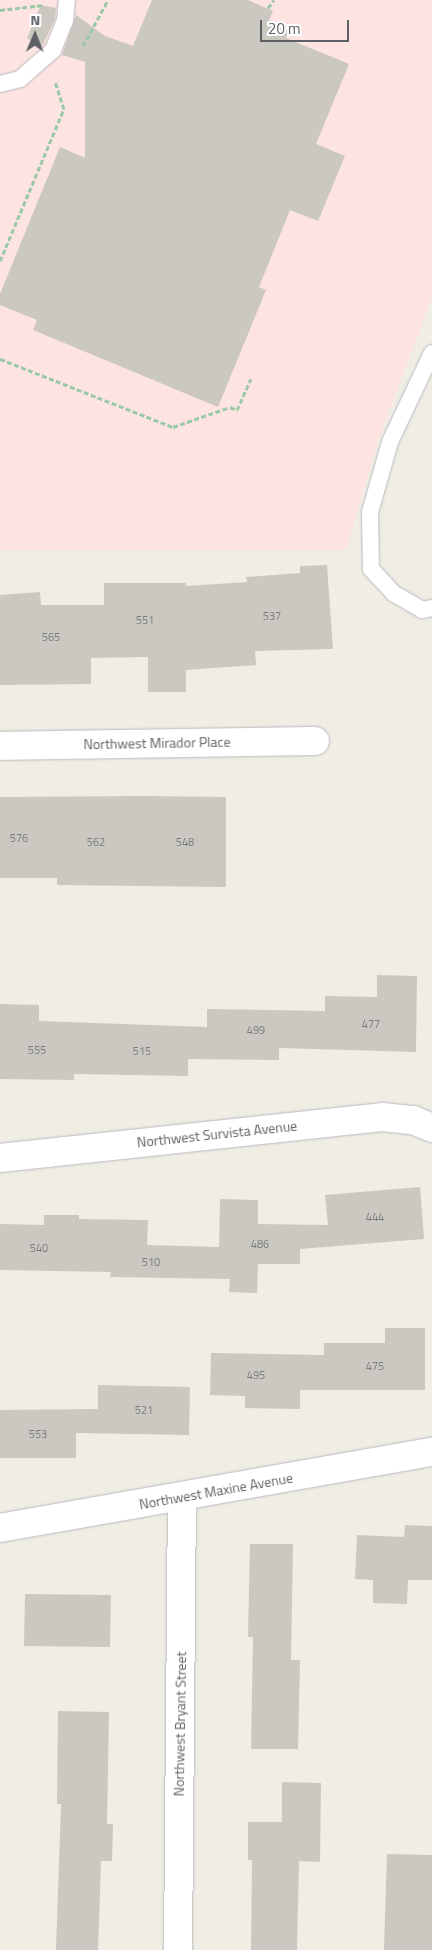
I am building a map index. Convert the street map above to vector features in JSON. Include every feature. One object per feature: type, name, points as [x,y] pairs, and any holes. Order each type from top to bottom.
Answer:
[{"type":"street","name":"Northwest Mirador Place","points":[[0,746],[315,741]]},
{"type":"street","name":"Northwest Survista Avenue","points":[[0,1158],[382,1117],[413,1120],[432,1128]]},
{"type":"street","name":"Northwest Maxine Avenue","points":[[0,1528],[182,1498],[432,1452]]},
{"type":"street","name":"Northwest Bryant Street","points":[[178,1950],[182,1498]]},
{"type":"lane","points":[[0,84],[20,79],[53,50],[65,21],[60,2]]},
{"type":"lane","points":[[432,353],[390,442],[370,512],[371,569],[394,593],[422,610],[432,608]]},
{"type":"path","points":[[81,49],[108,0]]},
{"type":"path","points":[[268,8],[274,0]]},
{"type":"path","points":[[0,10],[60,2]]},
{"type":"path","points":[[0,261],[64,109],[54,84],[59,76]]},
{"type":"path","points":[[0,359],[173,427],[230,407],[237,410],[251,379]]},
{"type":"shaded area","points":[[0,0],[432,0],[432,298],[379,438],[346,550],[0,550]]},
{"type":"building","points":[[152,0],[248,0],[273,11],[268,23],[289,31],[286,38],[349,64],[316,144],[345,156],[318,221],[290,210],[259,287],[266,290],[218,407],[33,330],[37,320],[0,305],[0,294],[60,147],[85,158],[85,62],[62,55],[76,15],[105,36],[133,46]]},
{"type":"building","points":[[41,5],[56,8],[55,19],[42,46],[27,38]]},
{"type":"building","points":[[327,565],[333,649],[255,651],[256,665],[186,670],[186,692],[148,692],[148,657],[91,658],[91,684],[0,685],[0,595],[40,592],[41,605],[104,605],[104,583],[186,583],[186,586],[247,582],[246,577],[300,573],[300,566]]},
{"type":"building","points":[[0,797],[226,797],[226,887],[57,885],[57,878],[0,878]]},
{"type":"building","points":[[377,975],[417,976],[416,1052],[279,1048],[279,1060],[188,1059],[188,1076],[74,1074],[74,1080],[0,1079],[0,1004],[39,1005],[39,1021],[207,1027],[207,1009],[325,1011],[325,996],[377,997]]},
{"type":"building","points":[[420,1187],[424,1239],[300,1249],[300,1264],[258,1264],[257,1293],[229,1292],[230,1279],[110,1277],[111,1272],[0,1270],[0,1224],[44,1225],[44,1215],[79,1215],[79,1219],[148,1220],[147,1245],[219,1247],[220,1199],[258,1200],[258,1224],[328,1225],[325,1195]]},
{"type":"building","points":[[385,1328],[425,1328],[425,1390],[300,1390],[300,1409],[245,1408],[245,1396],[210,1395],[211,1353],[324,1355],[324,1343],[385,1343]]},
{"type":"building","points":[[98,1385],[190,1387],[189,1435],[76,1433],[76,1458],[0,1458],[0,1410],[98,1409]]},
{"type":"building","points":[[405,1525],[432,1526],[432,1580],[408,1580],[407,1604],[373,1603],[373,1580],[355,1579],[357,1535],[404,1537]]},
{"type":"building","points":[[250,1544],[293,1544],[291,1660],[300,1660],[298,1749],[251,1749],[253,1637],[248,1637]]},
{"type":"building","points":[[25,1594],[111,1595],[110,1647],[24,1646]]},
{"type":"building","points":[[58,1711],[109,1712],[107,1824],[113,1824],[112,1861],[101,1861],[98,1950],[56,1950],[61,1804],[57,1804]]},
{"type":"building","points":[[282,1782],[321,1783],[320,1862],[299,1861],[297,1950],[251,1950],[252,1860],[248,1860],[248,1822],[282,1822]]},
{"type":"building","points":[[387,1854],[432,1855],[432,1950],[384,1950]]}]
